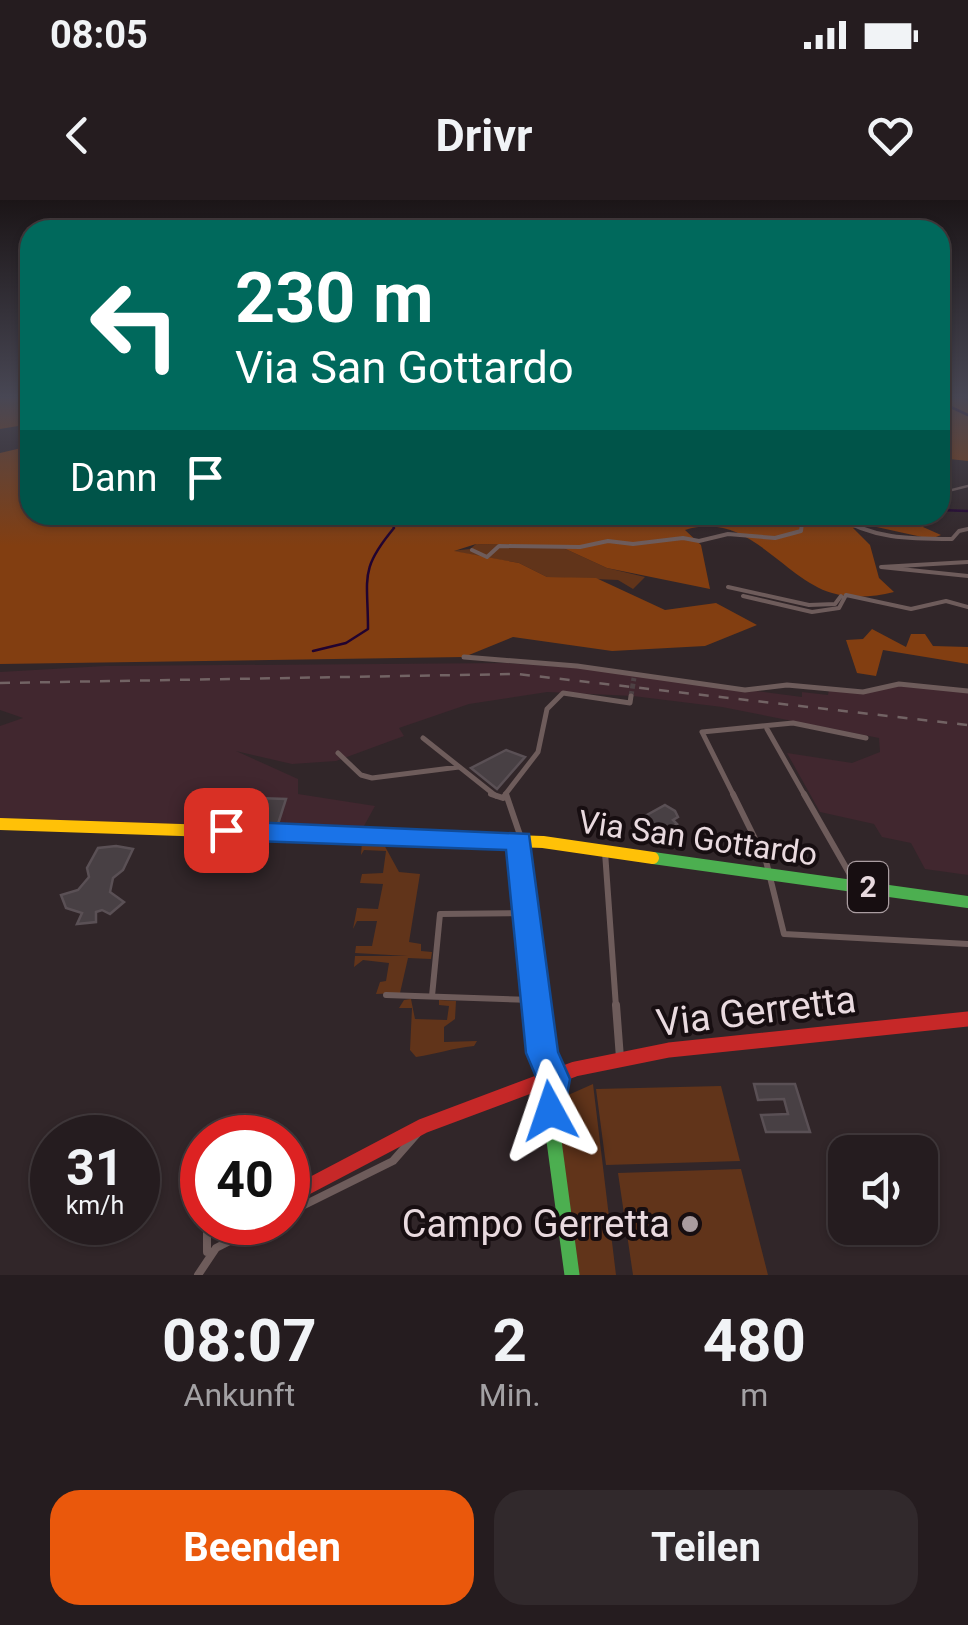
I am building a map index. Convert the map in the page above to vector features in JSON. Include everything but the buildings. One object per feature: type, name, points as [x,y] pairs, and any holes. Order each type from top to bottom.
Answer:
[{"type":"main road","name":"Via San Gottardo","points":[[0,824],[520,841],[604,849],[968,902]]},
{"type":"main road","points":[[520,841],[517,862],[542,1053],[554,1079],[550,1111],[572,1275]]},
{"type":"main road","name":"Via Gerretta","points":[[310,1185],[423,1126],[575,1069],[620,1058],[968,1018]]},
{"type":"street","points":[[472,550],[487,557],[499,546],[580,547],[608,540],[633,544],[684,538],[699,541],[728,534],[778,538],[801,531],[802,525]]},
{"type":"street","points":[[852,525],[866,535],[896,539],[949,540],[968,529]]},
{"type":"street","points":[[968,562],[880,567],[968,576]]},
{"type":"street","points":[[728,587],[820,606],[836,604],[838,596],[844,596],[908,608],[949,601],[968,607]]},
{"type":"street","points":[[743,596],[820,612],[838,608],[844,596]]},
{"type":"street","points":[[464,657],[534,661],[746,690],[788,685],[863,692],[899,684],[968,691]]},
{"type":"street","points":[[503,798],[538,752],[546,713],[558,696],[575,693],[630,703],[631,696]]},
{"type":"street","points":[[866,738],[793,723],[766,729],[702,732],[768,873],[784,934],[968,944]]},
{"type":"street","points":[[766,729],[856,885]]},
{"type":"street","points":[[423,738],[495,796],[503,798],[520,830],[520,841]]},
{"type":"street","points":[[338,753],[362,775],[372,778],[458,766]]},
{"type":"street","points":[[604,849],[620,1058]]},
{"type":"street","points":[[432,996],[440,914],[524,913]]},
{"type":"street","points":[[386,995],[535,1000]]},
{"type":"street","points":[[310,1202],[393,1161],[423,1126]]},
{"type":"street","points":[[198,1275],[207,1245]]},
{"type":"street","points":[[207,1254],[224,1245]]},
{"type":"shaded area","points":[[950,446],[968,446],[968,461],[950,459]]},
{"type":"shaded area","points":[[20,448],[20,525],[925,525],[941,535],[931,539],[872,526],[853,528],[870,545],[879,578],[894,592],[863,597],[840,595],[814,585],[746,537],[707,526],[685,530],[701,545],[710,589],[607,568],[559,546],[476,544],[454,551],[519,563],[547,577],[596,578],[665,610],[716,603],[757,625],[705,646],[612,651],[513,637],[464,657],[0,664],[0,453]]},
{"type":"shaded area","points":[[476,544],[559,546],[607,568],[645,577],[633,589],[618,580],[547,577],[519,563],[451,551],[470,549]]},
{"type":"shaded area","points":[[872,629],[906,647],[911,634],[925,634],[933,646],[968,647],[968,664],[883,650],[876,676],[857,673],[846,640],[863,639]]},
{"type":"shaded area","points":[[506,663],[592,669],[802,697],[802,692],[828,695],[829,689],[863,692],[899,685],[968,692],[968,875],[925,869],[911,843],[882,837],[874,824],[820,812],[787,753],[852,763],[880,752],[879,738],[722,707],[633,696],[547,692],[469,704],[399,728],[404,736],[336,761],[292,764],[236,751],[298,779],[298,794],[375,806],[359,835],[0,824],[0,726],[23,718],[0,710],[0,672],[105,666]]},
{"type":"shaded area","points":[[382,841],[399,872],[420,874],[409,942],[421,944],[421,951],[432,952],[431,959],[408,958],[400,993],[376,994],[380,982],[386,981],[389,963],[363,960],[354,967],[355,956],[408,956],[355,953],[356,946],[372,946],[377,921],[357,921],[353,929],[357,908],[378,909],[383,884],[360,883],[362,874],[383,873],[386,851],[364,850],[361,855],[362,842]]},
{"type":"shaded area","points":[[411,999],[415,1019],[447,1020],[449,1006],[439,1005],[439,1000],[456,1001],[455,1019],[444,1027],[444,1042],[477,1041],[474,1046],[416,1057],[410,1050],[412,1008],[399,1008],[404,1000]]},
{"type":"shaded area","points":[[593,1084],[616,1275],[572,1275],[557,1100]]},
{"type":"shaded area","points":[[721,1086],[740,1161],[606,1165],[596,1089]]},
{"type":"shaded area","name":"Campo Gerretta","points":[[741,1169],[768,1275],[633,1275],[618,1173]]},
{"type":"waterway","points":[[950,510],[968,511]]},
{"type":"waterway","points":[[313,651],[346,643],[368,629],[370,565],[393,525]]},
{"type":"tunnel","points":[[631,696],[634,678]]},
{"type":"railway","points":[[0,683],[517,674],[968,725]]},
{"type":"traffic: fast","points":[[520,841],[517,862],[542,1053],[554,1079],[550,1111],[572,1275]]},
{"type":"traffic: fast","points":[[653,858],[968,902]]},
{"type":"traffic: slow","points":[[0,824],[543,842],[653,858]]},
{"type":"traffic: jam","points":[[310,1185],[423,1126],[575,1069],[669,1050],[968,1019]]},
{"type":"place","name":"Campo Gerretta","points":[[690,1224]]},
{"type":"route","points":[[226,830],[520,841],[517,862],[542,1053],[554,1079],[550,1111]]}]
